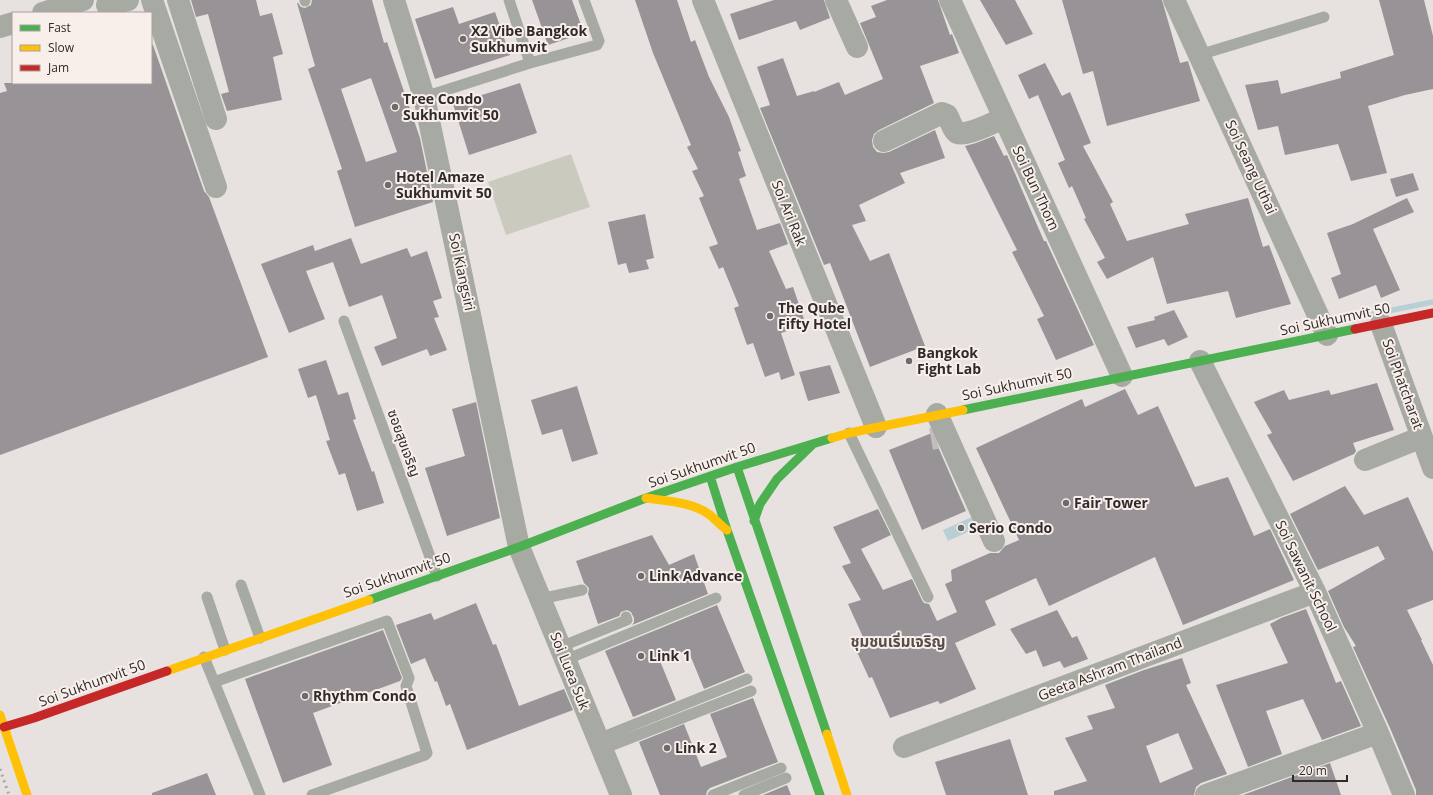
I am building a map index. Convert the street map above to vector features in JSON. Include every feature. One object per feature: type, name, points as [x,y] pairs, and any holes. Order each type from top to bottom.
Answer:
[{"type":"main road","name":"Soi Sukhumvit 50","points":[[4,727],[34,718],[519,547],[646,498],[777,454],[849,433],[1433,313]]},
{"type":"main road","points":[[754,521],[760,504],[777,479],[813,444]]},
{"type":"main road","points":[[737,467],[847,795]]},
{"type":"main road","points":[[710,476],[727,530],[820,795]]},
{"type":"main road","points":[[646,498],[671,502],[699,510],[710,515],[727,530]]},
{"type":"main road","points":[[0,715],[27,795]]},
{"type":"street","points":[[46,12],[83,0]]},
{"type":"street","points":[[107,5],[128,0]]},
{"type":"street","points":[[152,0],[216,187]]},
{"type":"street","points":[[178,0],[216,119]]},
{"type":"street","name":"Soi Kiangsiri","points":[[394,0],[424,97],[519,547]]},
{"type":"street","name":"Soi Ari Rak","points":[[703,0],[876,427]]},
{"type":"street","points":[[836,0],[857,48]]},
{"type":"street","name":"Soi Bun Thom","points":[[950,0],[1122,376]]},
{"type":"street","name":"Soi Seang Uthai","points":[[1174,0],[1327,334]]},
{"type":"street","points":[[0,27],[12,23]]},
{"type":"street","points":[[884,141],[942,113],[947,115],[956,132],[961,135],[970,133],[1004,118]]},
{"type":"street","name":"Soi Phatcharat","points":[[1380,324],[1433,468]]},
{"type":"street","name":"Soi Sawanit School","points":[[1200,361],[1315,592],[1404,795]]},
{"type":"street","points":[[937,414],[941,436],[994,541]]},
{"type":"street","points":[[1365,460],[1422,436]]},
{"type":"street","name":"Soi Luea Suk","points":[[519,547],[621,795]]},
{"type":"street","name":"Geeta Ashram Thailand","points":[[904,747],[1315,592]]},
{"type":"street","points":[[1206,795],[1378,733]]},
{"type":"lane","points":[[508,0],[530,63]]},
{"type":"lane","points":[[424,97],[530,63],[597,45],[599,41],[584,0]]},
{"type":"lane","points":[[1199,55],[1324,17]]},
{"type":"lane","name":"ซอยสุขเจริญ","points":[[344,321],[437,576]]},
{"type":"lane","points":[[849,433],[928,598]]},
{"type":"lane","points":[[241,585],[260,638]]},
{"type":"lane","points":[[540,599],[582,590]]},
{"type":"lane","points":[[207,597],[225,650]]},
{"type":"lane","points":[[562,653],[716,598]]},
{"type":"lane","points":[[562,653],[627,620],[626,617]]},
{"type":"lane","points":[[214,682],[388,621],[409,678],[406,686],[428,753],[312,795]]},
{"type":"lane","points":[[204,657],[260,795]]},
{"type":"lane","points":[[600,744],[747,679]]},
{"type":"lane","points":[[600,744],[751,691]]},
{"type":"lane","points":[[713,795],[784,773],[744,795]]},
{"type":"shaded area","points":[[571,154],[590,207],[506,235],[488,182]]},
{"type":"water","name":"Serio Condo","points":[[974,516],[979,527],[948,541],[943,530]]},
{"type":"building","points":[[191,0],[256,0],[260,16],[272,13],[283,54],[273,57],[282,100],[227,111],[221,94],[229,92],[208,14],[196,17]]},
{"type":"building","points":[[312,0],[372,0],[384,43],[387,42],[420,138],[433,202],[355,227],[337,171],[342,169],[308,69],[315,66],[297,3],[301,7],[305,8],[311,5]],"holes":[[[371,78],[397,152],[366,162],[341,89]]]},
{"type":"building","name":"X2 Vibe Bangkok Sukhumvit","points":[[532,0],[572,0],[584,33],[548,45]]},
{"type":"building","points":[[635,0],[677,0],[691,42],[695,40],[709,77],[729,117],[741,151],[738,152],[746,176],[739,179],[757,230],[780,223],[788,244],[769,251],[786,289],[793,287],[806,325],[781,333],[795,375],[781,380],[779,372],[765,377],[753,343],[747,345],[734,308],[739,306],[723,267],[719,269],[709,247],[718,244],[699,198],[704,196],[692,171],[698,169],[687,147],[691,145],[653,53]]},
{"type":"building","points":[[774,0],[824,0],[830,18],[800,30],[796,21],[739,40],[730,14]]},
{"type":"building","points":[[887,0],[938,0],[950,35],[952,34],[959,53],[920,66],[934,103],[879,130],[874,134],[872,140],[873,147],[877,152],[883,153],[889,152],[935,130],[945,158],[900,173],[905,183],[859,205],[866,221],[852,225],[870,261],[889,253],[925,346],[870,367],[830,263],[824,265],[760,108],[770,105],[757,67],[783,58],[797,96],[814,92],[839,82],[845,95],[883,79],[860,23],[876,17],[871,6]]},
{"type":"building","points":[[980,0],[1015,0],[1033,34],[1006,45]]},
{"type":"building","points":[[1062,0],[1162,0],[1180,63],[1188,61],[1200,101],[1107,126],[1093,71],[1083,74]]},
{"type":"building","points":[[1379,0],[1424,0],[1433,36],[1433,89],[1405,95],[1368,106],[1387,173],[1351,181],[1338,144],[1285,155],[1278,126],[1258,130],[1245,85],[1278,80],[1281,94],[1341,78],[1340,72],[1394,55]]},
{"type":"building","name":"X2 Vibe Bangkok Sukhumvit","points":[[453,7],[459,24],[495,12],[510,55],[435,79],[415,19]]},
{"type":"building","points":[[153,45],[204,191],[209,197],[268,357],[0,455],[0,93],[7,91],[4,83],[152,84]]},
{"type":"building","points":[[1045,63],[1062,96],[1070,92],[1091,143],[1083,146],[1113,202],[1110,204],[1127,241],[1189,224],[1185,214],[1248,198],[1263,247],[1269,245],[1291,304],[1236,318],[1228,291],[1167,304],[1153,257],[1107,279],[1097,262],[1105,258],[1084,219],[1086,218],[1072,186],[1069,188],[1058,163],[1065,160],[1038,95],[1029,99],[1018,75]]},
{"type":"building","points":[[520,83],[537,133],[469,155],[453,104]]},
{"type":"building","points":[[994,136],[1004,156],[1007,155],[1044,241],[1046,241],[1094,345],[1056,360],[1037,319],[1044,316],[1012,252],[1017,250],[965,146]]},
{"type":"building","points":[[1413,173],[1419,190],[1396,197],[1390,179]]},
{"type":"building","points":[[1407,198],[1414,212],[1373,229],[1400,290],[1381,298],[1376,285],[1339,299],[1331,278],[1341,274],[1327,233],[1353,224]]},
{"type":"building","points":[[645,214],[654,258],[646,260],[649,269],[629,273],[626,263],[618,265],[608,222]]},
{"type":"building","points":[[351,238],[361,264],[407,248],[411,257],[427,251],[442,298],[433,301],[439,317],[434,318],[447,350],[430,356],[427,349],[382,366],[374,347],[397,338],[382,295],[349,307],[333,262],[306,271],[325,319],[289,333],[261,264],[313,245],[315,251]]},
{"type":"building","points":[[1174,310],[1188,337],[1168,346],[1164,339],[1136,348],[1127,327],[1155,320],[1154,317]]},
{"type":"building","points":[[326,360],[338,395],[348,392],[356,419],[353,420],[372,472],[374,471],[384,503],[357,511],[345,473],[339,475],[326,441],[330,440],[316,395],[308,398],[298,369]]},
{"type":"building","points":[[830,365],[840,393],[808,401],[799,372]]},
{"type":"building","points":[[1377,383],[1394,430],[1353,443],[1356,451],[1354,454],[1293,481],[1267,435],[1272,433],[1254,402],[1284,390],[1289,400],[1329,390],[1331,395]]},
{"type":"building","points":[[577,386],[598,454],[572,462],[562,429],[542,435],[531,400]]},
{"type":"building","points":[[1125,389],[1138,415],[1158,406],[1195,487],[1228,477],[1254,536],[1270,529],[1294,580],[1183,625],[1155,557],[1049,606],[1036,578],[985,601],[996,625],[955,643],[976,689],[940,704],[938,701],[890,718],[872,677],[869,678],[852,641],[863,637],[848,604],[861,600],[842,566],[851,563],[833,527],[878,509],[891,535],[861,549],[883,590],[912,579],[922,600],[924,603],[929,604],[937,621],[957,612],[945,584],[952,581],[951,570],[990,553],[999,553],[1005,546],[1019,540],[976,448],[1082,399],[1085,407]]},
{"type":"building","points":[[476,402],[500,518],[447,536],[425,468],[465,456],[452,409]]},
{"type":"building","points":[[932,433],[966,511],[922,530],[889,450]]},
{"type":"building","points":[[1345,486],[1364,515],[1408,497],[1433,552],[1433,600],[1407,610],[1433,665],[1433,795],[1416,795],[1416,790],[1390,728],[1353,647],[1356,646],[1344,627],[1328,591],[1385,559],[1378,546],[1318,570],[1290,514]]},
{"type":"building","name":"Link Advance","points":[[652,535],[669,565],[694,554],[708,594],[632,625],[634,618],[631,612],[627,610],[621,612],[619,616],[598,624],[588,594],[589,588],[584,583],[576,561]]},
{"type":"building","points":[[476,603],[493,645],[496,644],[519,706],[564,689],[573,710],[467,750],[450,704],[446,706],[437,681],[435,682],[425,658],[411,664],[396,625],[431,613],[434,620]]},
{"type":"building","name":"Link 1","points":[[717,605],[745,672],[704,689],[688,650],[660,661],[676,700],[633,717],[605,651]]},
{"type":"building","points":[[1306,609],[1336,683],[1341,681],[1361,726],[1322,740],[1303,699],[1266,711],[1282,754],[1248,767],[1216,685],[1288,663],[1270,624],[1281,618]]},
{"type":"building","points":[[1057,610],[1072,638],[1077,636],[1088,659],[1064,668],[1060,661],[1043,667],[1036,650],[1026,654],[1010,629]]},
{"type":"building","name":"Rhythm Condo","points":[[383,630],[402,678],[400,681],[313,713],[332,765],[283,783],[245,679]]},
{"type":"building","points":[[1182,658],[1191,683],[1186,685],[1227,774],[1201,783],[1196,787],[1194,795],[1054,795],[1054,791],[1087,781],[1065,738],[1093,729],[1087,716],[1115,708],[1105,685],[1144,670]],"holes":[[[1178,733],[1193,769],[1160,783],[1146,746]]]},
{"type":"building","name":"Link 2","points":[[753,698],[778,762],[710,788],[706,795],[660,795],[639,742],[684,724],[701,767],[727,757],[710,714]]},
{"type":"building","points":[[1010,739],[1028,795],[946,795],[935,762]]},
{"type":"building","points":[[1330,763],[1341,795],[1243,795]]},
{"type":"building","points":[[207,773],[216,795],[152,795],[152,793]]},
{"type":"building","points":[[787,785],[791,795],[763,795]]},
{"type":"waterway","points":[[1343,320],[1433,302]]},
{"type":"tunnel","points":[[931,439],[937,438]]},
{"type":"railway","points":[[0,769],[9,795]]},
{"type":"traffic: fast","points":[[963,410],[1355,329]]},
{"type":"traffic: fast","points":[[369,600],[519,547],[646,498],[737,467],[832,438]]},
{"type":"traffic: fast","points":[[754,521],[760,504],[777,479],[813,444]]},
{"type":"traffic: fast","points":[[737,467],[827,734]]},
{"type":"traffic: fast","points":[[710,476],[727,530],[820,795]]},
{"type":"traffic: slow","points":[[832,438],[849,433],[963,410]]},
{"type":"traffic: slow","points":[[646,498],[695,507],[710,515],[727,530]]},
{"type":"traffic: slow","points":[[167,671],[369,600]]},
{"type":"traffic: slow","points":[[0,715],[27,795]]},
{"type":"traffic: slow","points":[[827,734],[847,795]]},
{"type":"traffic: jam","points":[[1355,329],[1433,313]]},
{"type":"traffic: jam","points":[[4,727],[34,718],[167,671]]},
{"type":"place","name":"X2 Vibe Bangkok Sukhumvit","points":[[463,39]]},
{"type":"place","name":"Tree Condo Sukhumvit 50","points":[[395,107]]},
{"type":"place","name":"Hotel Amaze Sukhumvit 50","points":[[388,185]]},
{"type":"place","name":"The Qube Fifty Hotel","points":[[770,316]]},
{"type":"place","name":"Bangkok Fight Lab","points":[[909,361]]},
{"type":"place","name":"Fair Tower","points":[[1066,503]]},
{"type":"place","name":"Serio Condo","points":[[961,528]]},
{"type":"place","name":"Link Advance","points":[[641,576]]},
{"type":"place","name":"Link 1","points":[[641,656]]},
{"type":"place","name":"Rhythm Condo","points":[[305,696]]},
{"type":"place","name":"Link 2","points":[[667,748]]},
{"type":"district","name":"ชุมชนเริ่มเจริญ","points":[[898,642]]}]
